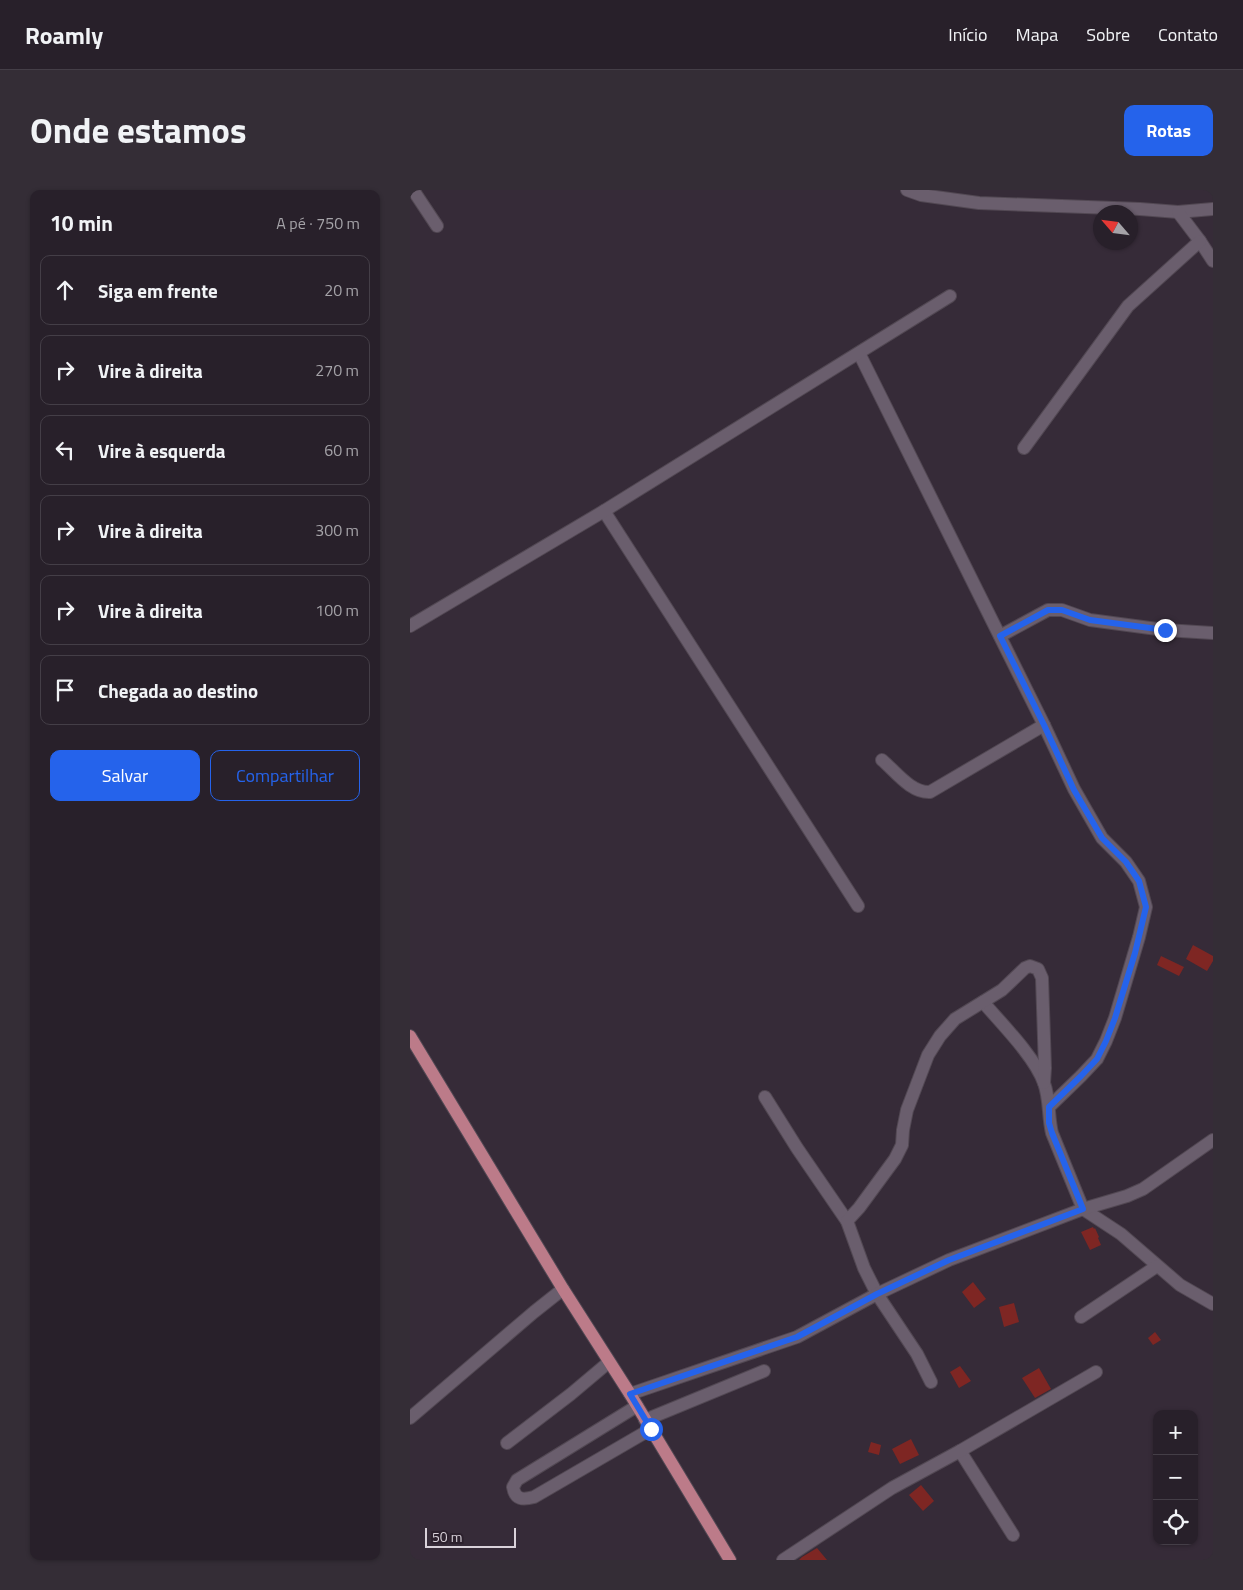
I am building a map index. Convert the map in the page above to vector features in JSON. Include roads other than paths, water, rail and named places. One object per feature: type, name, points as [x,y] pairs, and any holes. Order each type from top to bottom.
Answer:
[{"type":"main road","points":[[410,1036],[563,1289],[630,1394],[729,1560]]},
{"type":"street","points":[[413,190],[437,226]]},
{"type":"street","points":[[907,190],[921,195],[956,195],[979,203],[1178,212],[1213,209]]},
{"type":"street","points":[[1178,212],[1213,261]]},
{"type":"street","points":[[1024,448],[1128,306],[1200,241]]},
{"type":"street","points":[[410,626],[604,511],[950,296]]},
{"type":"street","points":[[858,353],[1044,725],[1074,790],[1102,838],[1126,862],[1139,881],[1146,907],[1134,955],[1106,1041],[1097,1059],[1049,1107]]},
{"type":"street","points":[[604,511],[858,906]]},
{"type":"street","points":[[1000,636],[1048,610],[1056,609],[1090,620],[1213,634]]},
{"type":"street","points":[[882,760],[914,789],[930,792],[1044,725]]},
{"type":"street","points":[[847,1221],[860,1208],[895,1159],[902,1144],[907,1110],[928,1055],[940,1036],[956,1019],[1002,990],[1025,968],[1030,966],[1038,969],[1042,978],[1046,1068],[1044,1083]]},
{"type":"street","points":[[983,1002],[1036,1067],[1044,1083],[1052,1133],[1083,1209],[1121,1234],[1180,1285],[1213,1304]]},
{"type":"street","points":[[765,1097],[847,1221],[864,1268],[877,1294],[917,1354],[931,1382]]},
{"type":"street","points":[[630,1394],[797,1337],[877,1294],[949,1260],[1083,1209],[1127,1196],[1143,1189],[1213,1140]]},
{"type":"street","points":[[1081,1317],[1130,1286],[1157,1266]]},
{"type":"street","points":[[410,1418],[563,1289]]},
{"type":"street","points":[[507,1443],[609,1362]]},
{"type":"street","points":[[637,1406],[517,1480],[513,1487],[514,1494],[518,1498],[524,1499],[534,1497],[648,1424],[764,1371]]},
{"type":"street","points":[[783,1560],[892,1488],[1096,1372]]},
{"type":"street","points":[[960,1451],[1013,1535]]}]
